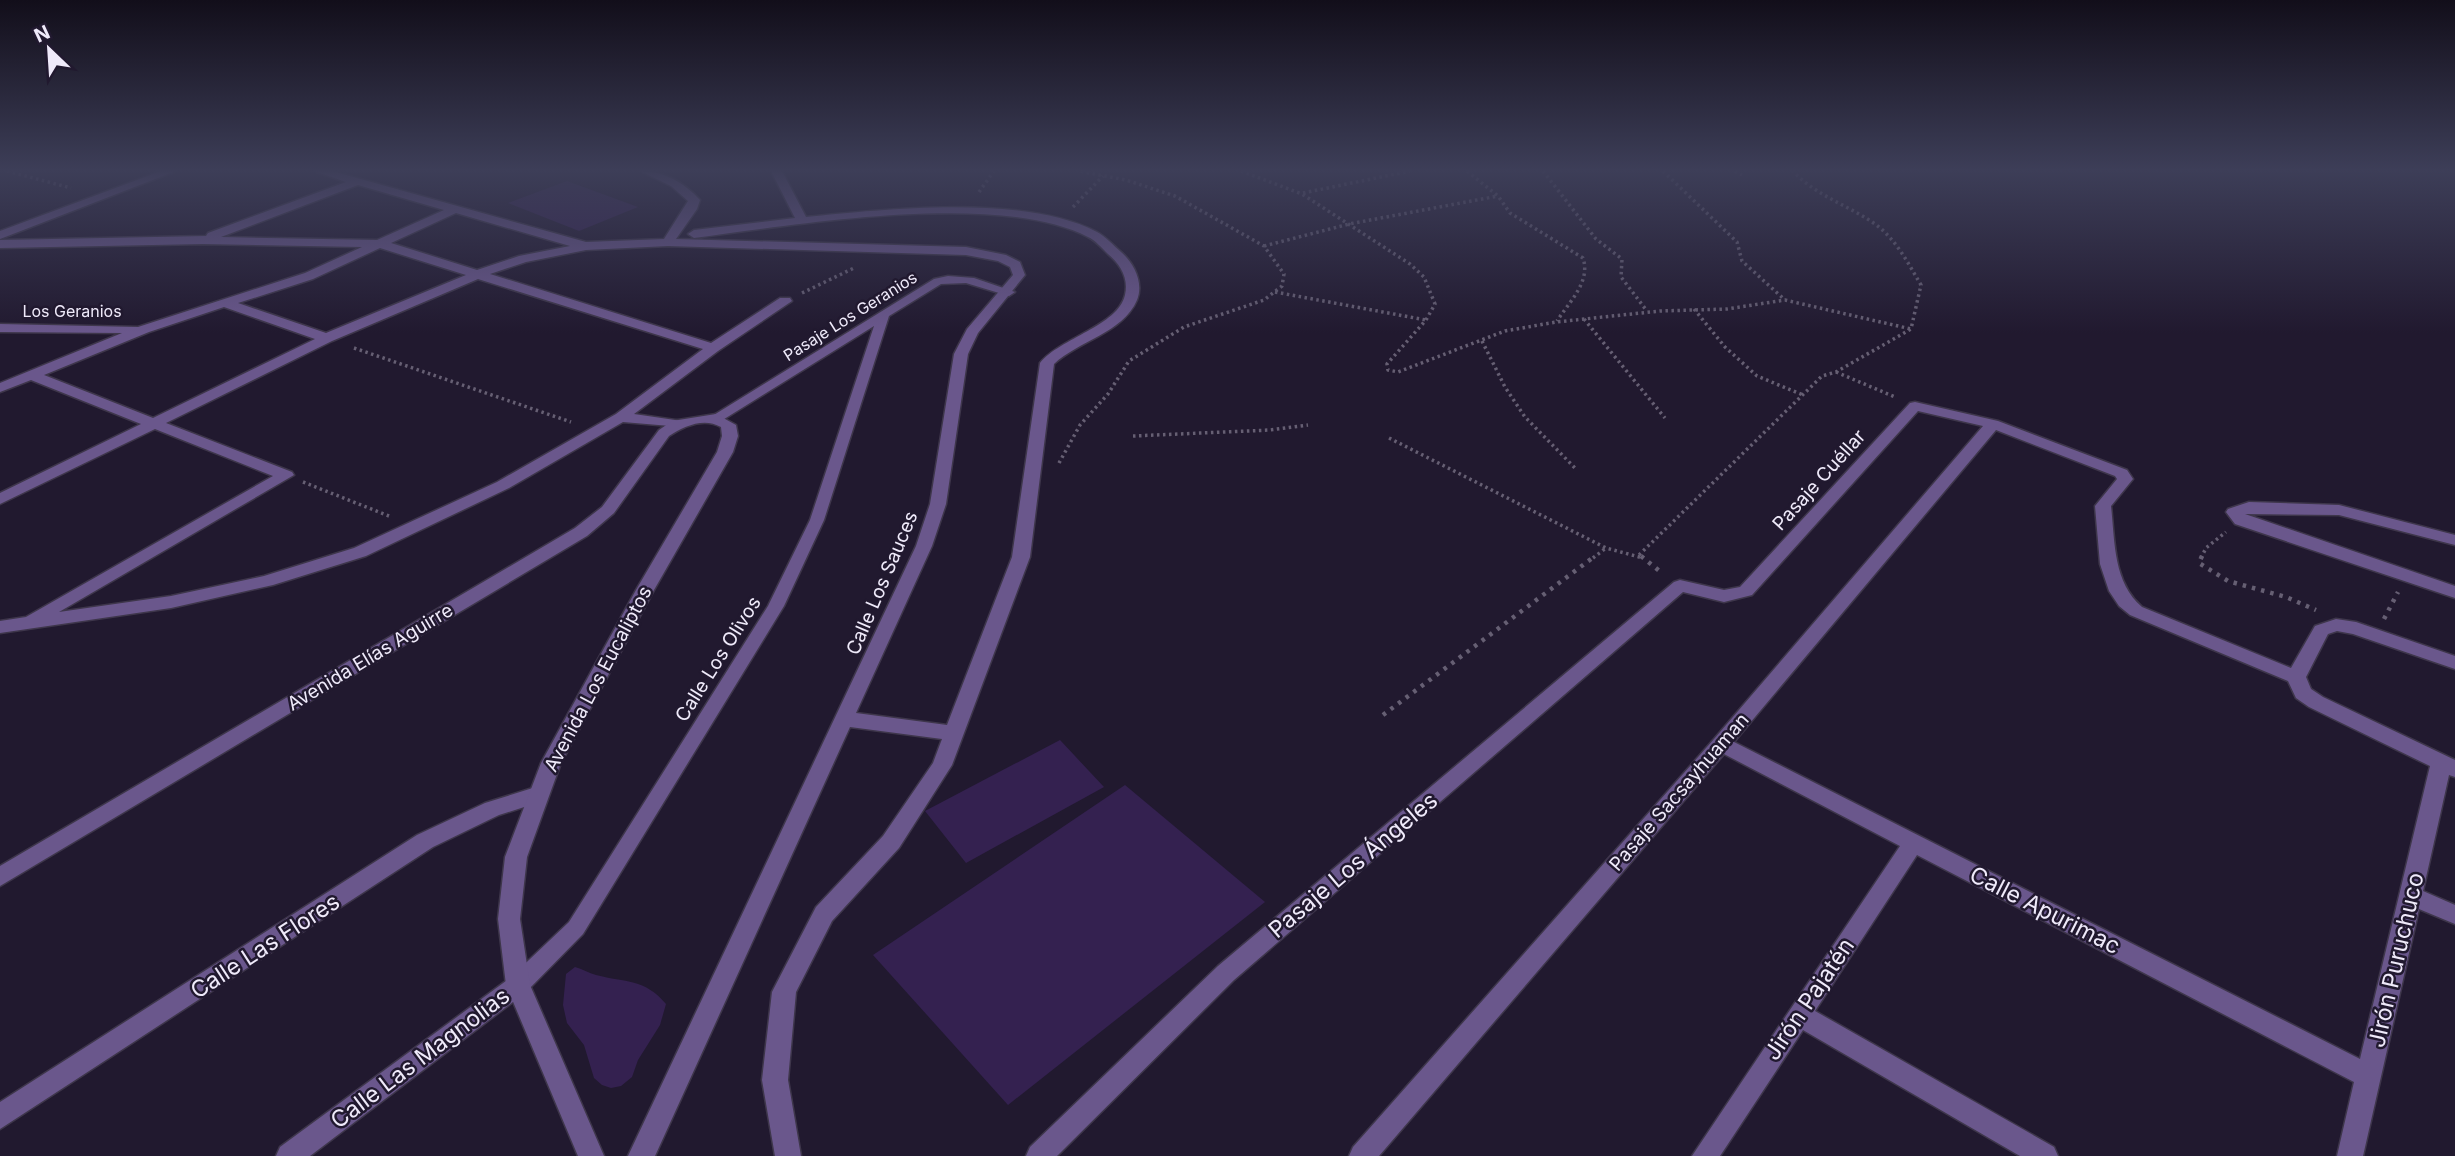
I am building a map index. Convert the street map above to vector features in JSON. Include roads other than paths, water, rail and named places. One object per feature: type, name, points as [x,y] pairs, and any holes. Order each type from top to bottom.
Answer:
[{"type":"street","points":[[0,235],[28,225]]},
{"type":"street","points":[[202,240],[242,225]]},
{"type":"street","points":[[0,388],[144,329],[309,276],[422,225]]},
{"type":"street","points":[[512,225],[586,246]]},
{"type":"street","points":[[670,239],[680,225]]},
{"type":"street","points":[[0,499],[327,338],[478,274],[523,258],[586,246],[670,239],[780,225]]},
{"type":"street","points":[[788,1156],[775,1080],[784,992],[824,914],[891,842],[942,765],[1021,557],[1046,363],[1057,351],[1120,315],[1131,300],[1133,283],[1127,265],[1116,249],[1092,232],[1071,225]]},
{"type":"street","points":[[670,239],[966,251],[1002,258],[1016,265],[1018,275],[1009,292]]},
{"type":"street","points":[[0,244],[202,240],[381,244],[713,348]]},
{"type":"street","name":"Calle Los Sauces","points":[[641,1156],[924,546],[938,504],[961,354],[967,336],[1009,292]]},
{"type":"street","points":[[0,627],[171,602],[267,581],[360,552],[503,485],[598,431],[621,417],[713,348],[785,301]]},
{"type":"street","points":[[227,304],[327,338]]},
{"type":"street","name":"Los Geranios","points":[[0,328],[144,329]]},
{"type":"street","points":[[25,624],[286,475],[31,375]]},
{"type":"street","name":"Pasaje Cuéllar","points":[[1680,586],[1724,596],[1746,591],[1915,406],[1993,425]]},
{"type":"street","points":[[621,417],[677,424],[716,418]]},
{"type":"street","name":"Avenida Los Eucaliptos","points":[[591,1156],[518,985],[509,919],[516,857],[551,762],[725,452],[730,436],[728,425],[716,418]]},
{"type":"street","name":"Avenida Elías Aguirre","points":[[0,877],[581,532],[608,510],[664,433],[677,424]]},
{"type":"street","points":[[1993,425],[2122,473],[2125,479],[2103,506],[2109,561],[2117,593],[2123,603],[2136,611],[2296,677],[2304,693],[2316,702],[2448,767]]},
{"type":"street","name":"Pasaje Sacsayhuaman","points":[[1362,1156],[1721,744],[1993,425]]},
{"type":"street","points":[[2455,540],[2339,510],[2249,507],[2237,516],[2455,592]]},
{"type":"street","name":"Pasaje Los Ángeles","points":[[1039,1156],[1226,973],[1680,586]]},
{"type":"street","points":[[2296,677],[2321,630],[2336,625],[2356,628],[2455,663]]},
{"type":"street","points":[[845,719],[954,733]]},
{"type":"street","name":"Calle Apurimac","points":[[1721,744],[2368,1076]]},
{"type":"street","name":"Jirón Puruchuco","points":[[2350,1156],[2411,896],[2448,767]]},
{"type":"street","name":"Calle Las Flores","points":[[0,1117],[425,841],[492,809],[539,794]]},
{"type":"street","name":"Jirón Pajatén","points":[[1705,1156],[1913,843]]},
{"type":"street","points":[[2411,896],[2455,915]]},
{"type":"street","name":"Calle Las Magnolias","points":[[289,1156],[518,985]]},
{"type":"street","points":[[1799,1015],[2045,1156]]},
{"type":"lane","name":"Pasaje Los Geranios","points":[[716,418],[883,316],[926,286],[953,277],[969,279],[1009,292]]},
{"type":"lane","name":"Calle Los Olivos","points":[[518,985],[576,928],[776,606],[817,520],[883,316]]}]
